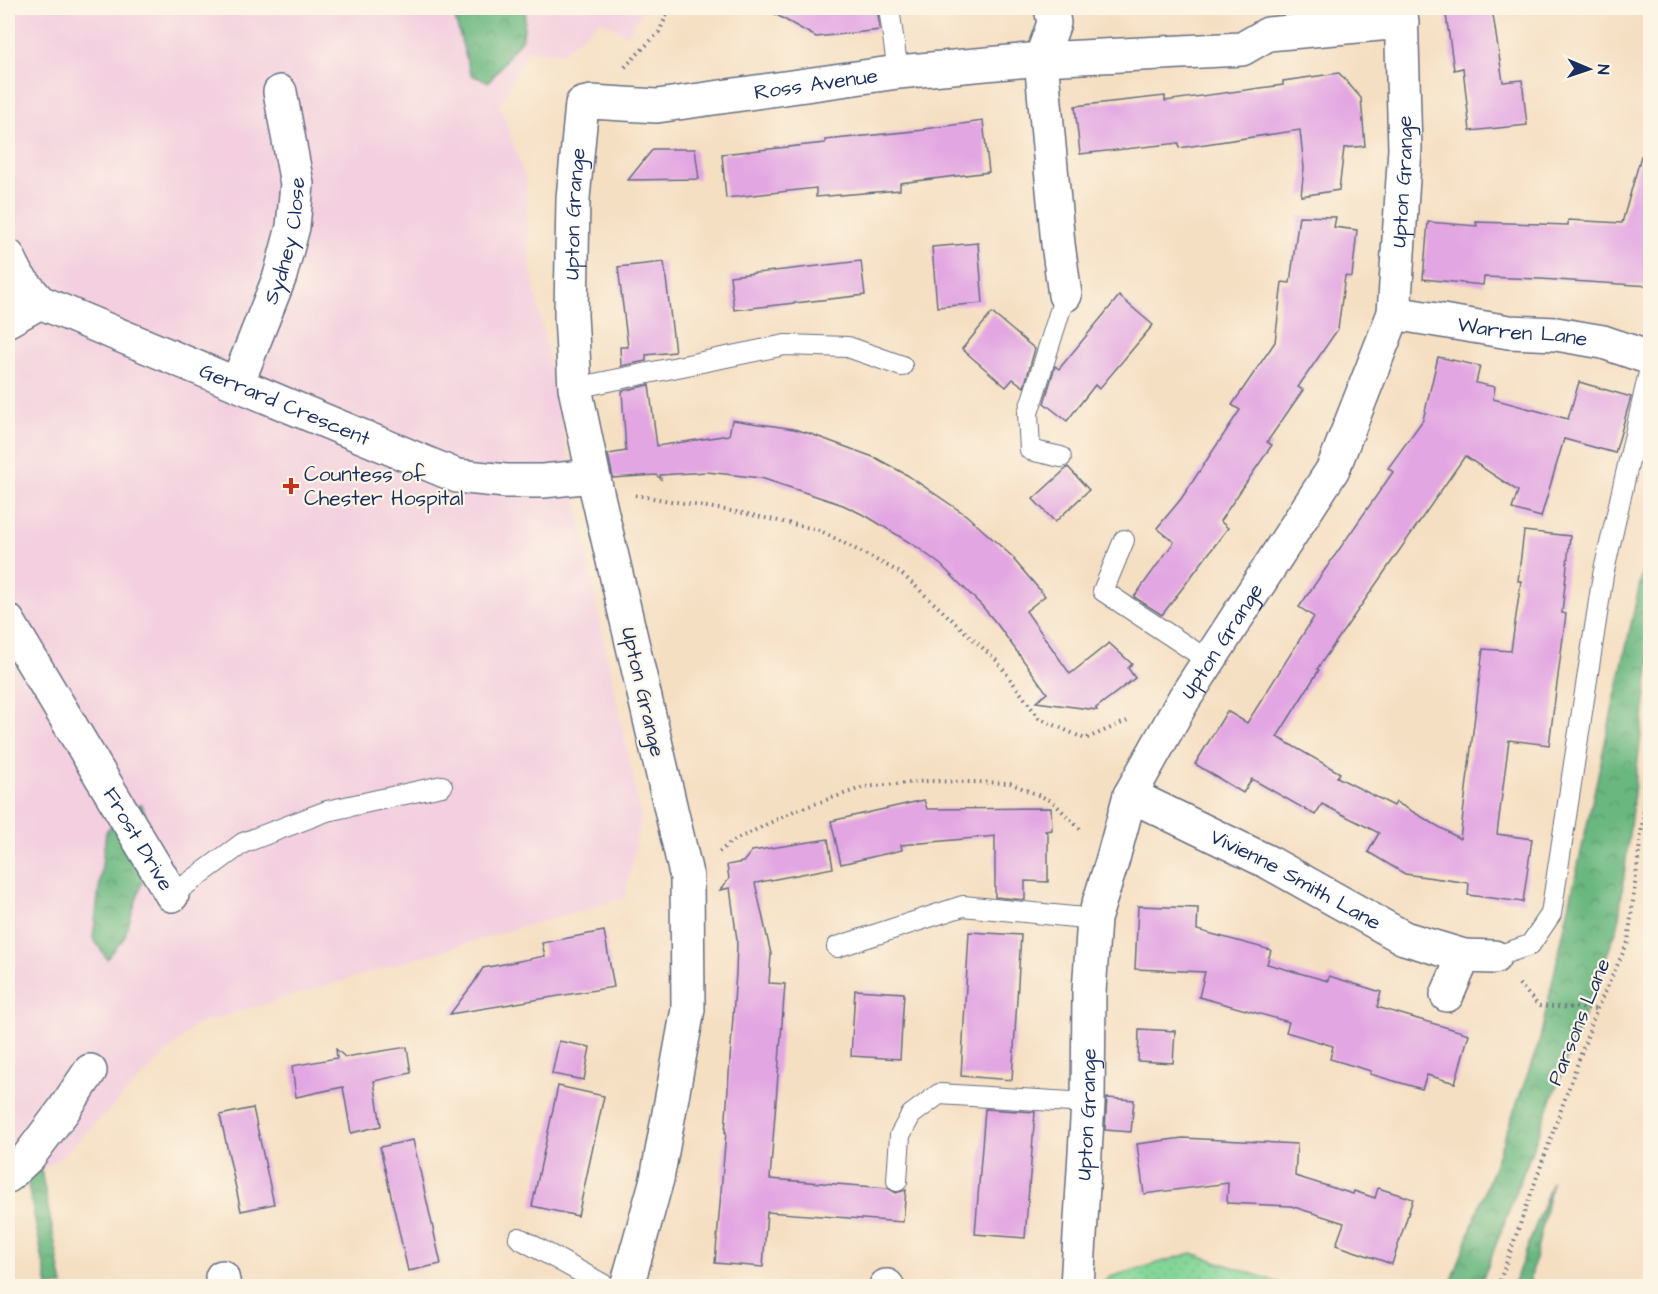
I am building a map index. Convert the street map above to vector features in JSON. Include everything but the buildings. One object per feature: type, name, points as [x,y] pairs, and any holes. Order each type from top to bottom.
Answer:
[{"type":"street","points":[[1051,8],[1054,23],[1041,59],[1058,244],[1065,295]]},
{"type":"street","name":"Ross Avenue","points":[[591,102],[657,106],[898,72],[1041,59],[1242,49],[1268,34],[1402,15]]},
{"type":"street","name":"Upton Grange","points":[[1077,1287],[1088,1102],[1089,992],[1094,919],[1130,795],[1184,699],[1333,469],[1394,313],[1405,149],[1402,15]]},
{"type":"street","name":"Sydney Close","points":[[237,384],[280,276],[293,227],[297,184],[280,92]]},
{"type":"street","name":"Upton Grange","points":[[591,102],[582,104],[573,198],[571,315],[575,388],[594,482],[687,878],[688,1009],[657,1179],[627,1287]]},
{"type":"street","name":"Gerrard Crescent","points":[[8,256],[19,278],[40,302],[457,476],[506,481],[594,482]]},
{"type":"street","points":[[8,320],[40,302]]},
{"type":"street","name":"Warren Lane","points":[[1394,313],[1509,332],[1556,334],[1603,342],[1650,358]]},
{"type":"street","name":"Frost Drive","points":[[8,621],[172,895]]},
{"type":"street","name":"Vivienne Smith Lane","points":[[1130,795],[1270,863],[1404,938],[1479,957]]},
{"type":"street","points":[[1447,995],[1479,957]]},
{"type":"street","points":[[8,1176],[29,1156],[90,1071]]},
{"type":"lane","points":[[889,8],[898,72]]},
{"type":"lane","points":[[1061,457],[1030,450],[1028,413],[1065,295]]},
{"type":"lane","points":[[575,388],[785,345],[848,347],[902,366]]},
{"type":"lane","points":[[1479,957],[1530,945],[1551,914],[1603,575],[1650,368]]},
{"type":"lane","points":[[1124,540],[1103,591],[1209,661]]},
{"type":"lane","name":"Frost Drive","points":[[172,895],[243,843],[327,811],[442,786]]},
{"type":"lane","points":[[837,947],[963,906],[1094,919]]},
{"type":"lane","points":[[897,1181],[900,1135],[911,1115],[939,1094],[1088,1102]]},
{"type":"lane","points":[[519,1238],[606,1287]]},
{"type":"path","points":[[591,102],[659,32],[670,8]]},
{"type":"path","points":[[594,482],[819,530],[902,573],[998,661],[1039,717],[1084,739],[1129,721]]},
{"type":"path","name":"Parsons Lane","points":[[1498,1287],[1597,1009],[1628,942],[1650,760]]},
{"type":"path","points":[[687,878],[731,842],[794,810],[864,787],[928,781],[1010,783],[1052,801],[1112,862]]},
{"type":"path","points":[[1479,957],[1539,1006],[1597,1009]]},
{"type":"shaded area","name":"Countess of Chester Hospital","points":[[8,8],[645,8],[627,35],[600,20],[562,53],[527,50],[500,106],[526,181],[530,264],[641,817],[625,898],[195,1025],[62,1156],[8,1194]]},
{"type":"green space","points":[[452,8],[526,8],[523,37],[489,82],[471,75]]},
{"type":"green space","points":[[1650,538],[1650,660],[1618,926],[1480,1286],[1450,1286],[1539,1043]]},
{"type":"green space","points":[[142,805],[151,834],[141,886],[124,938],[107,959],[93,938],[106,832],[127,807]]},
{"type":"green space","points":[[41,1170],[63,1286],[48,1286],[27,1180]]},
{"type":"green space","points":[[1552,1182],[1529,1286],[1513,1286]]},
{"type":"green space","points":[[1192,1253],[1288,1286],[1098,1286],[1110,1277]]},
{"type":"place","name":"Countess of Chester Hospital","points":[[291,486]]}]
